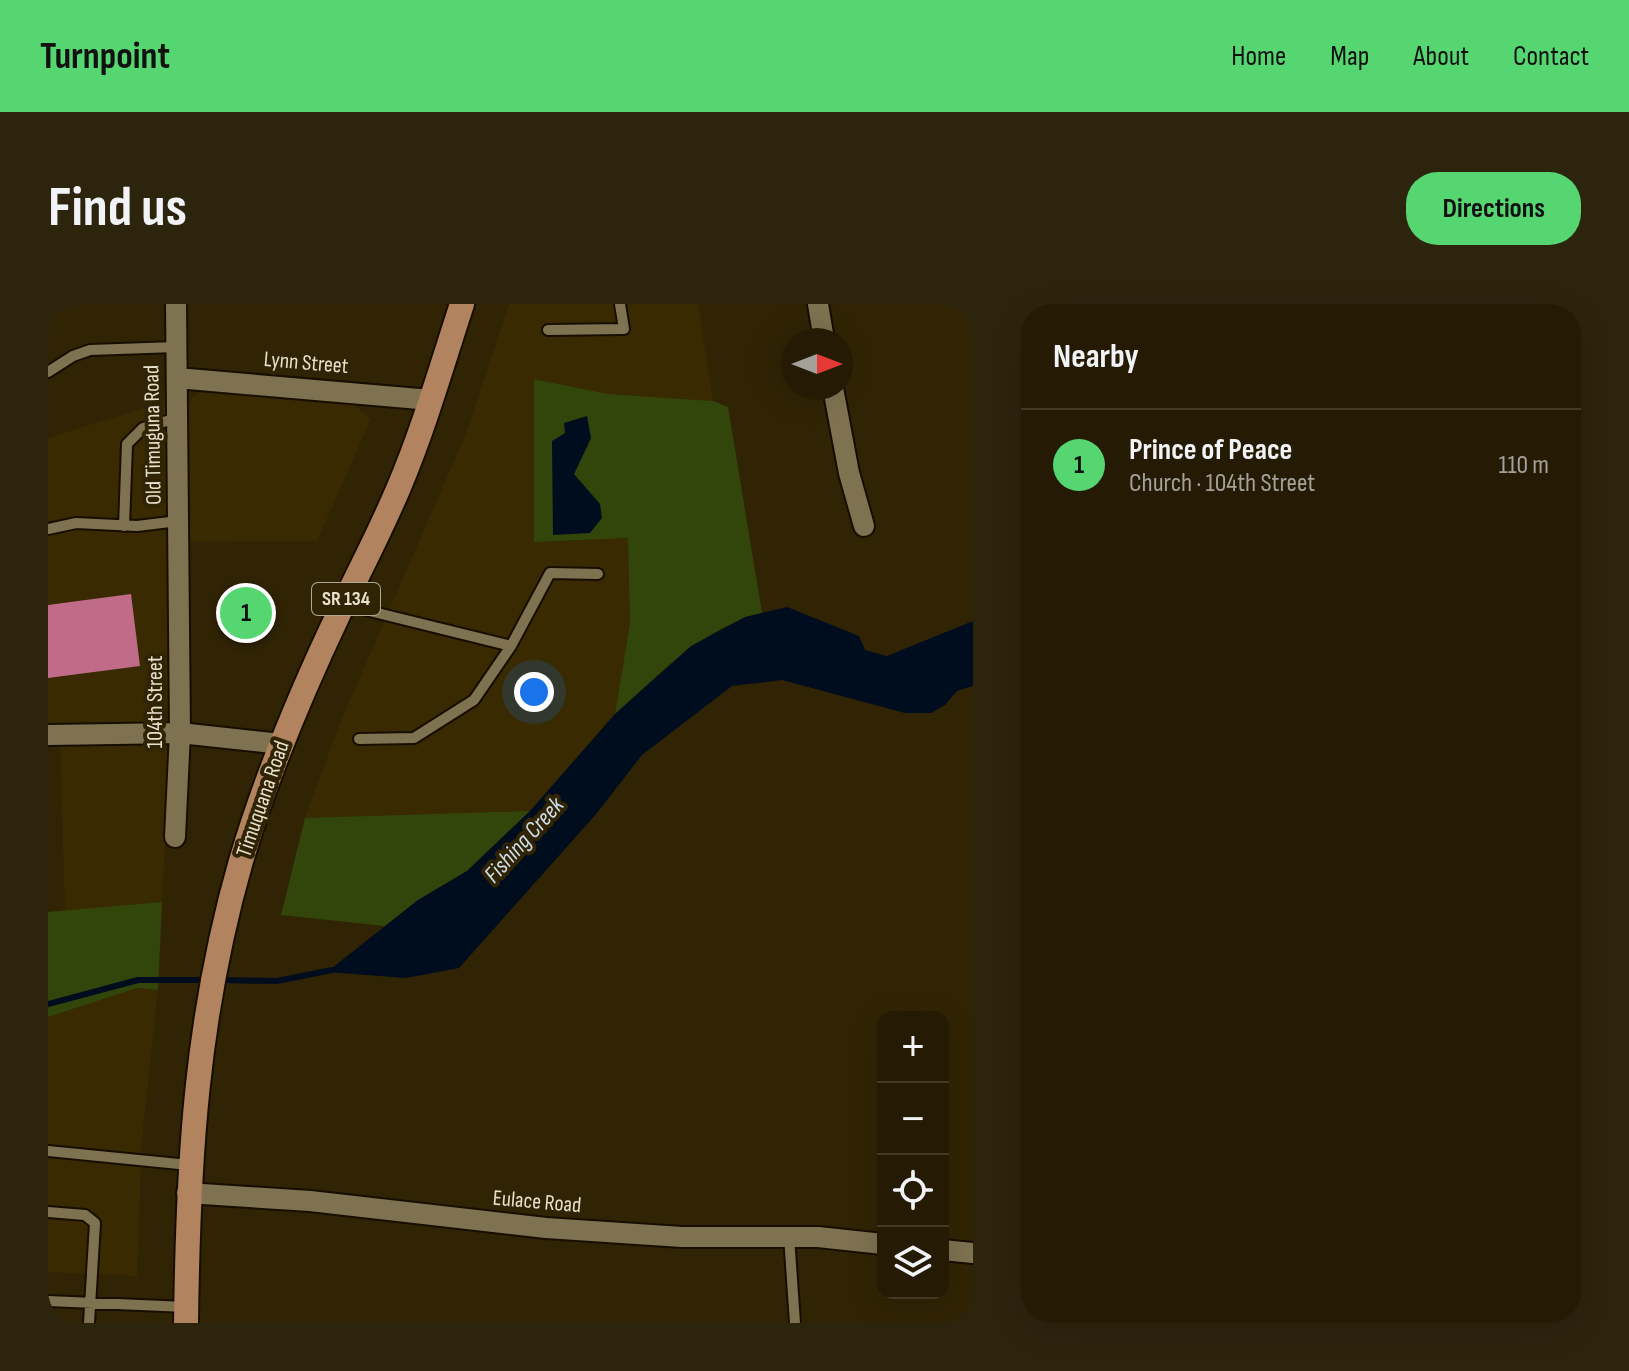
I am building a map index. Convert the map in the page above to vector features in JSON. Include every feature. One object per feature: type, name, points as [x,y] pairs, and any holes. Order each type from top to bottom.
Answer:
[{"type":"main road","name":"Timuquana Road","points":[[186,1315],[187,1193],[208,999],[241,860],[281,744],[399,487],[462,304]]},
{"type":"street","name":"Old Timuguna Road","points":[[176,304],[178,566]]},
{"type":"street","points":[[818,304],[822,328]]},
{"type":"street","name":"Lynn Street","points":[[177,378],[431,400]]},
{"type":"street","points":[[835,400],[856,504],[864,526]]},
{"type":"street","name":"104th Street","points":[[175,837],[180,733],[178,566]]},
{"type":"street","points":[[48,735],[180,733],[281,744]]},
{"type":"street","name":"Eulace Road","points":[[187,1193],[310,1201],[546,1228],[682,1237],[789,1236],[877,1243]]},
{"type":"street","points":[[949,1251],[973,1253]]},
{"type":"lane","points":[[548,330],[624,329],[620,304]]},
{"type":"lane","points":[[48,372],[73,356],[90,350],[176,347]]},
{"type":"lane","points":[[124,526],[127,444],[143,428],[177,418]]},
{"type":"lane","points":[[48,529],[76,523],[137,526],[178,521]]},
{"type":"lane","points":[[359,739],[414,738],[474,700],[511,646],[550,573],[598,574]]},
{"type":"lane","points":[[343,604],[511,646]]},
{"type":"lane","points":[[48,1151],[189,1165]]},
{"type":"lane","points":[[48,1212],[85,1215],[95,1223],[89,1323]]},
{"type":"lane","points":[[789,1236],[795,1323]]},
{"type":"lane","points":[[48,1301],[90,1302],[186,1315]]},
{"type":"shaded area","points":[[509,304],[698,304],[713,401],[608,394],[535,379],[534,542],[628,538],[630,623],[615,714],[530,811],[305,818],[340,723],[468,429]]},
{"type":"shaded area","points":[[206,386],[350,401],[371,419],[317,541],[188,542],[186,408]]},
{"type":"shaded area","points":[[166,401],[171,699],[165,714],[140,725],[48,727],[48,438]]},
{"type":"shaded area","points":[[157,740],[170,749],[162,902],[65,911],[60,741]]},
{"type":"shaded area","points":[[137,988],[158,990],[142,1138],[137,1276],[48,1272],[48,1017]]},
{"type":"green space","points":[[534,379],[608,394],[713,401],[728,407],[762,613],[720,629],[701,641],[615,714],[630,623],[628,538],[534,542]],"holes":[[[566,433],[591,438],[574,474],[552,442]]]},
{"type":"green space","points":[[530,811],[467,871],[418,900],[385,926],[281,915],[305,818]]},
{"type":"green space","points":[[162,902],[158,990],[137,988],[48,1017],[48,912]]},
{"type":"water","points":[[587,416],[591,438],[574,474],[600,504],[602,518],[590,533],[553,535],[552,441],[565,433],[564,423]]},
{"type":"water","points":[[787,607],[859,636],[865,650],[887,656],[973,621],[973,686],[957,691],[945,705],[931,713],[905,713],[782,680],[732,686],[642,755],[597,813],[459,968],[406,978],[327,972],[418,900],[467,871],[530,811],[615,714],[691,646],[745,617]]},
{"type":"building","points":[[131,594],[140,666],[48,678],[48,605]]},
{"type":"waterway","name":"Fishing Creek","points":[[220,980],[277,981],[332,970]]},
{"type":"waterway","name":"Fishing Creek","points":[[48,1004],[138,980],[209,980]]},
{"type":"place","name":"Prince of Peace","points":[[246,613]]}]
